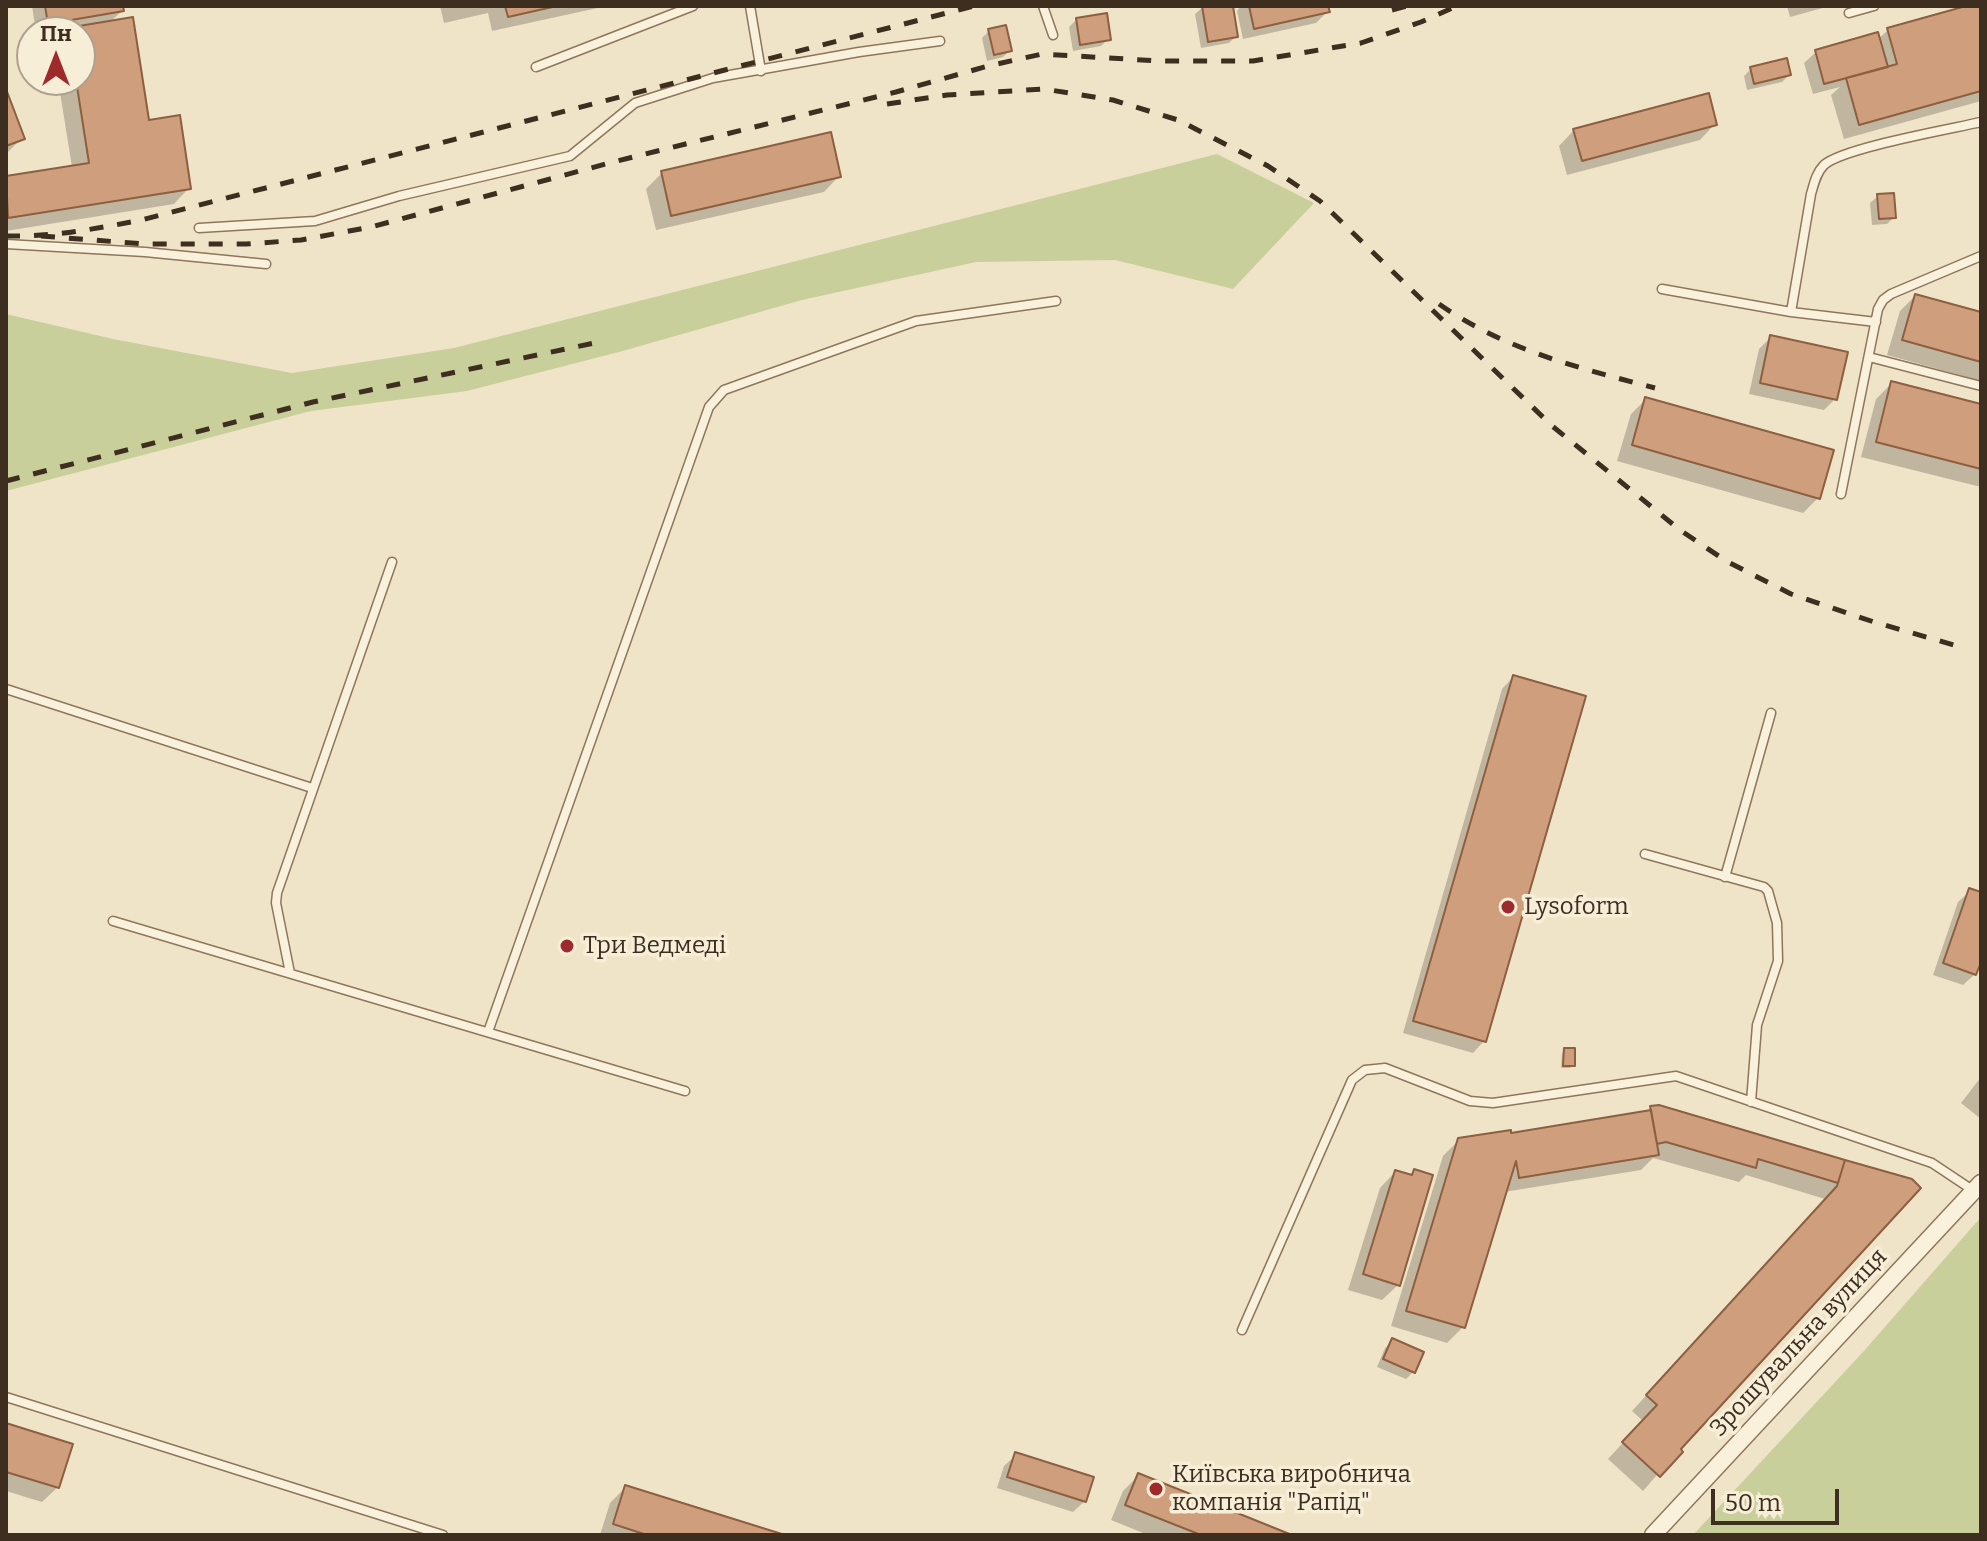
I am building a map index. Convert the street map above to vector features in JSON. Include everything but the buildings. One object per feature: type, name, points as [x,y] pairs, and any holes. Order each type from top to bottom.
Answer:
[{"type":"street","name":"Зрошувальна вулиця","points":[[1653,1535],[1977,1187]]},
{"type":"lane","points":[[536,67],[693,6]]},
{"type":"lane","points":[[750,6],[761,71]]},
{"type":"lane","points":[[1043,6],[1053,35]]},
{"type":"lane","points":[[1849,13],[1874,6]]},
{"type":"lane","points":[[199,228],[315,221],[399,196],[570,156],[635,103],[713,78],[940,41]]},
{"type":"lane","points":[[1791,312],[1811,194],[1817,175],[1826,163],[1850,152],[1981,122]]},
{"type":"lane","points":[[6,244],[145,252],[266,264]]},
{"type":"lane","points":[[1841,494],[1883,300],[1981,256]]},
{"type":"lane","points":[[1662,289],[1791,312],[1876,322]]},
{"type":"lane","points":[[488,1032],[704,422],[716,397],[724,390],[916,321],[1056,301]]},
{"type":"lane","points":[[1869,357],[1981,386]]},
{"type":"lane","points":[[290,973],[276,903],[277,893],[392,562]]},
{"type":"lane","points":[[6,689],[312,788]]},
{"type":"lane","points":[[1725,877],[1771,713]]},
{"type":"lane","points":[[1645,854],[1766,889],[1777,923],[1778,961],[1757,1025],[1751,1102]]},
{"type":"lane","points":[[113,921],[685,1091]]},
{"type":"lane","points":[[1242,1330],[1352,1080],[1365,1070],[1385,1068],[1470,1101],[1493,1103],[1676,1076],[1932,1163],[1977,1187]]},
{"type":"lane","points":[[6,1397],[443,1535]]},
{"type":"green space","points":[[1217,154],[1314,203],[1233,289],[1115,260],[976,262],[802,300],[467,391],[311,411],[6,491],[6,314],[113,339],[292,373],[454,348]]},
{"type":"green space","points":[[1981,1217],[1981,1535],[1693,1535],[1863,1352]]},
{"type":"railway","points":[[6,236],[57,234],[141,220],[974,6]]},
{"type":"railway","points":[[1392,10],[1407,6]]},
{"type":"railway","points":[[41,236],[145,244],[246,244],[301,240],[371,227],[617,161],[1042,54],[1159,61],[1253,61],[1361,43],[1457,6]]},
{"type":"railway","points":[[887,104],[947,95],[1044,89],[1113,100],[1178,120],[1268,166],[1320,201],[1551,425],[1680,530],[1726,561],[1791,594],[1954,645]]},
{"type":"railway","points":[[1439,304],[1516,346],[1655,388]]},
{"type":"railway","points":[[6,481],[313,402],[604,341]]},
{"type":"place","name":"Lysoform","points":[[1508,907]]},
{"type":"place","name":"Три Ведмеді","points":[[567,946]]},
{"type":"place","name":"Київська виробнича компанія \"Рапід\"","points":[[1156,1489]]}]
